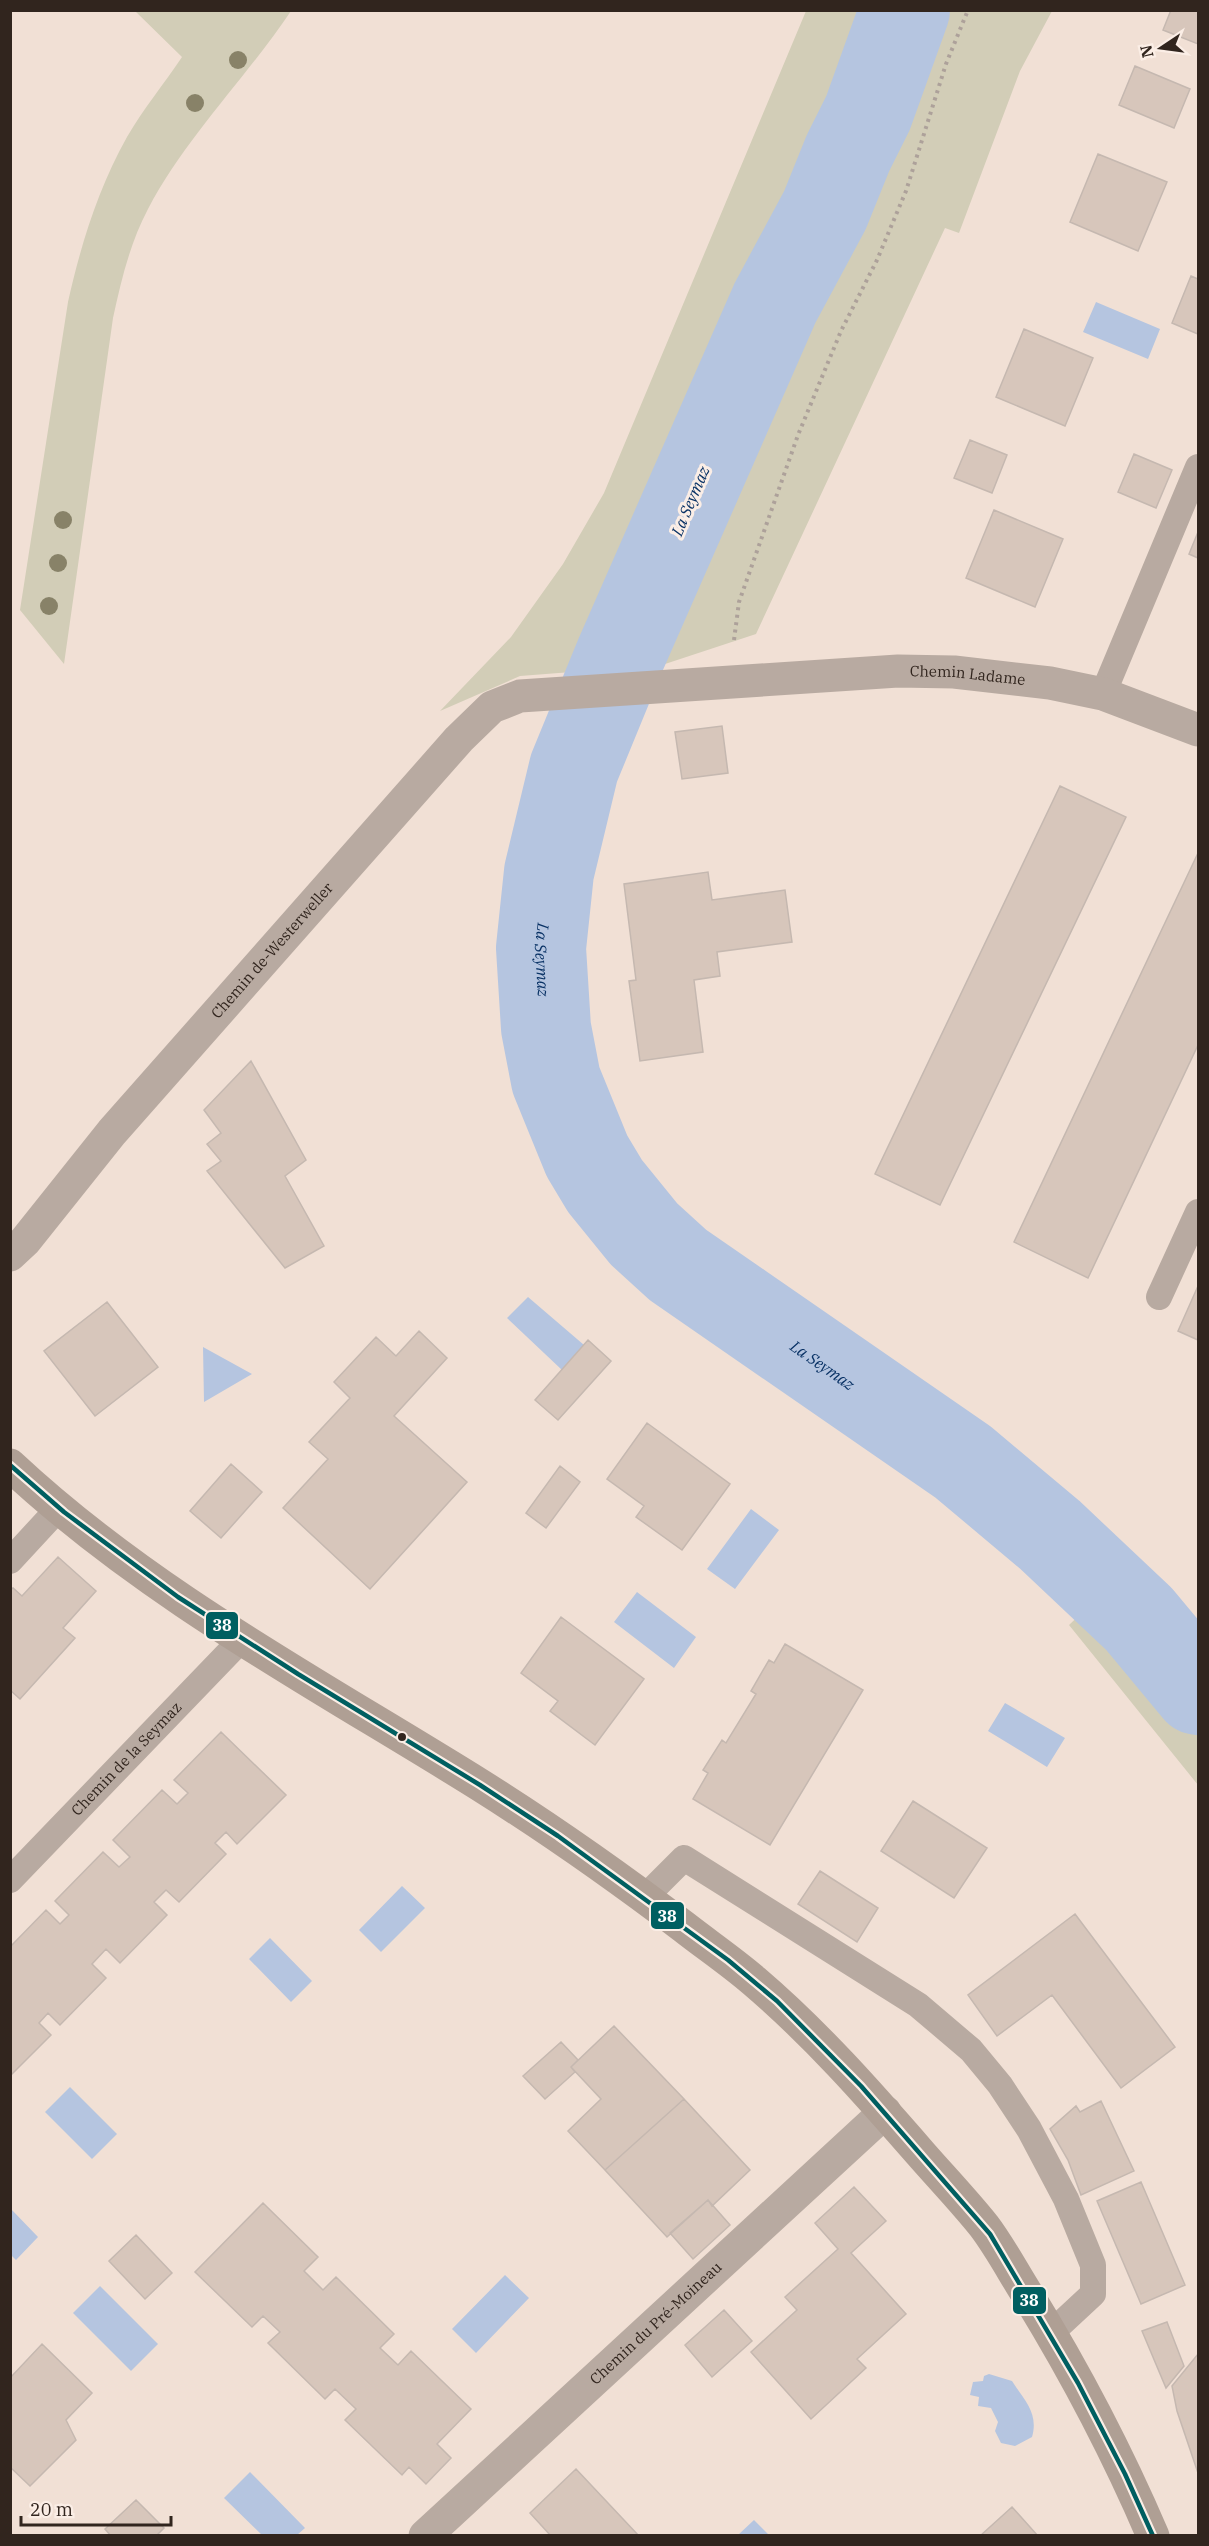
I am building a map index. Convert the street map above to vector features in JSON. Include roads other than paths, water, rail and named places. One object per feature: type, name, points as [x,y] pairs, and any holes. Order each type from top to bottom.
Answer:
[{"type":"street","name":"Chemin Ladame","points":[[644,686],[730,683],[898,671],[954,672],[1050,683],[1103,694],[1198,730]]},
{"type":"street","name":"Chemin de-Westerweller","points":[[10,1255],[25,1240],[112,1132],[459,739],[492,707],[520,696],[644,686]]},
{"type":"street","points":[[10,1465],[58,1509],[113,1552],[242,1640],[483,1787],[645,1897],[760,1986],[818,2038],[985,2228],[1051,2333],[1119,2458],[1153,2535]]},
{"type":"street","name":"Chemin du Pré-Moineau","points":[[439,2531],[885,2112]]},
{"type":"lane","points":[[1103,694],[1198,467]]},
{"type":"lane","points":[[1159,1297],[1198,1212]]},
{"type":"lane","points":[[10,1561],[58,1509]]},
{"type":"lane","name":"Chemin de la Seymaz","points":[[10,1880],[242,1640]]},
{"type":"lane","points":[[645,1897],[684,1858],[918,2005],[971,2050],[1000,2085],[1029,2129],[1066,2199],[1093,2265],[1093,2294],[1051,2333]]},
{"type":"water","points":[[1096,302],[1160,329],[1148,359],[1083,332]]},
{"type":"water","points":[[528,1297],[584,1345],[562,1370],[507,1318]]},
{"type":"water","points":[[203,1347],[252,1374],[204,1402]]},
{"type":"water","points":[[751,1509],[779,1530],[735,1589],[707,1569]]},
{"type":"water","points":[[637,1592],[696,1637],[674,1668],[614,1622]]},
{"type":"water","points":[[1005,1703],[1065,1738],[1047,1767],[988,1731]]},
{"type":"water","points":[[402,1886],[425,1908],[381,1952],[359,1930]]},
{"type":"water","points":[[270,1938],[312,1981],[291,2002],[249,1959]]},
{"type":"water","points":[[70,2087],[117,2134],[92,2159],[45,2112]]},
{"type":"water","points":[[11,2209],[38,2237],[16,2260],[11,2255]]},
{"type":"water","points":[[505,2275],[529,2298],[476,2353],[452,2329]]},
{"type":"water","points":[[100,2286],[158,2344],[131,2371],[73,2313]]},
{"type":"water","points":[[989,2374],[1012,2381],[1032,2414],[1034,2428],[1032,2437],[1015,2446],[1001,2443],[995,2431],[998,2422],[991,2408],[978,2406],[979,2397],[970,2395],[973,2382],[983,2381],[984,2376]]},
{"type":"water","points":[[250,2472],[305,2528],[297,2535],[262,2535],[224,2498]]},
{"type":"water","points":[[754,2520],[769,2535],[738,2535]]},
{"type":"waterway","name":"La Seymaz","points":[[905,10],[868,113],[848,153],[825,210],[775,303],[620,656],[574,768],[549,872],[541,948],[546,1028],[556,1080],[587,1156],[605,1186],[644,1234],[678,1265],[963,1462],[1050,1535],[1139,1619],[1198,1690]]}]
